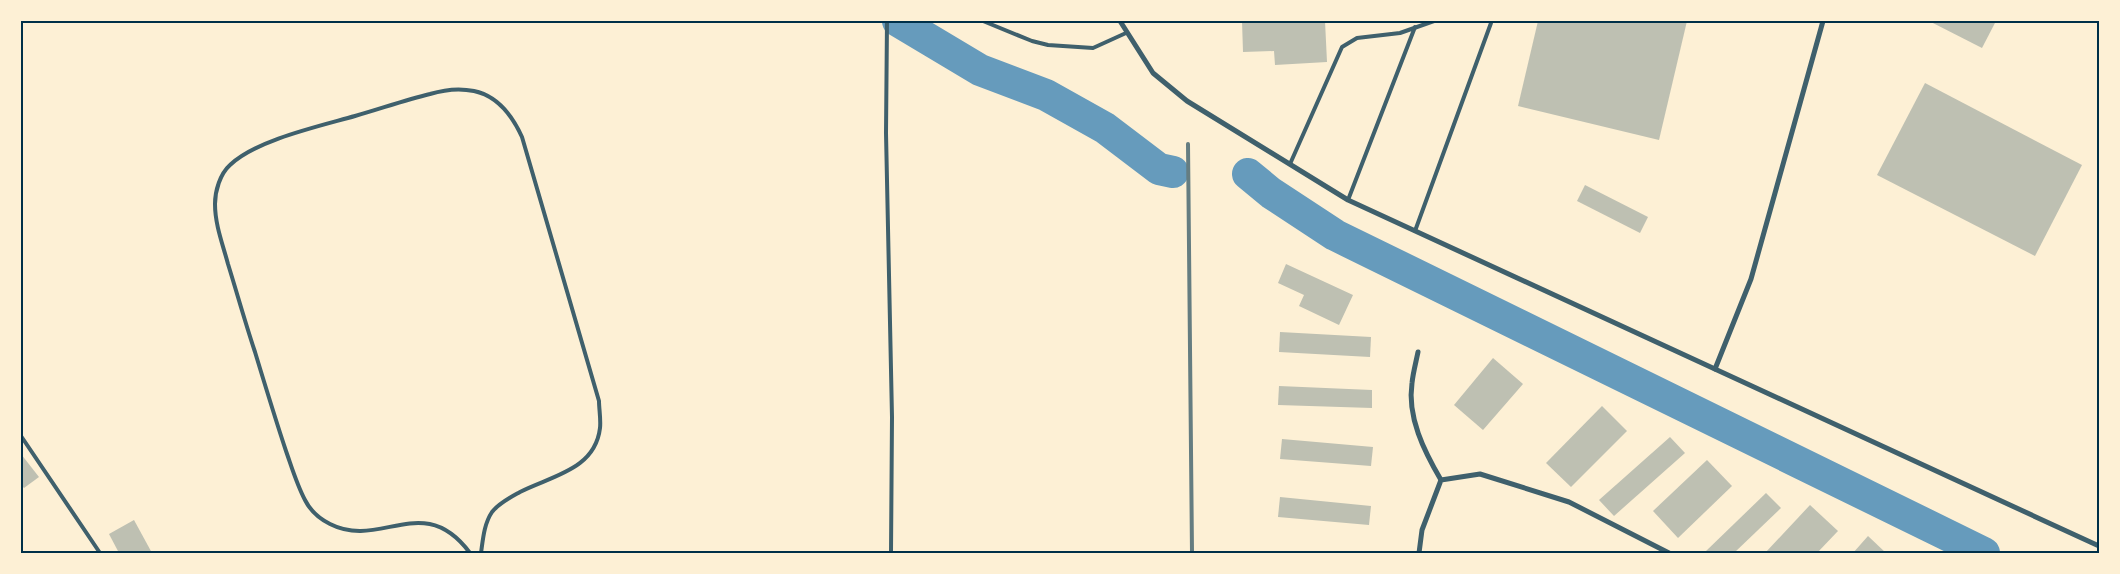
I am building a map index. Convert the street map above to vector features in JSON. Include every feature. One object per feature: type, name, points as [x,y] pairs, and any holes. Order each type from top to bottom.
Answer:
[{"type":"street","points":[[1120,21],[1153,73],[1187,101],[1348,200],[2099,546]]},
{"type":"street","points":[[1715,368],[1751,279],[1823,21]]},
{"type":"street","points":[[1418,352],[1411,385],[1413,415],[1425,452],[1441,480]]},
{"type":"street","points":[[1441,480],[1480,474],[1569,502],[1669,553]]},
{"type":"street","points":[[1419,553],[1422,530],[1441,480]]},
{"type":"lane","points":[[887,21],[886,133],[892,418],[891,553]]},
{"type":"lane","points":[[983,21],[1032,41],[1057,45],[1093,48],[1126,33]]},
{"type":"lane","points":[[1290,164],[1342,47],[1357,38],[1400,33],[1434,21]]},
{"type":"lane","points":[[1415,231],[1491,23],[1490,21]]},
{"type":"lane","points":[[1348,200],[1415,28]]},
{"type":"lane","points":[[470,553],[458,538],[442,527],[424,522],[366,530],[346,530],[330,524],[316,514],[306,503],[284,445],[246,323],[222,243],[215,204],[216,189],[229,165],[260,147],[296,134],[431,93],[458,90],[473,90],[488,96],[502,105],[512,117],[522,136],[599,400],[600,428],[594,448],[584,461],[564,474],[507,499],[492,512],[484,532],[481,553]]},
{"type":"lane","points":[[21,436],[100,553]]},
{"type":"building","points":[[1242,21],[1325,21],[1327,62],[1275,65],[1274,51],[1243,52]]},
{"type":"building","points":[[1538,21],[1687,21],[1659,140],[1518,106]]},
{"type":"building","points":[[1929,21],[1996,21],[1982,48]]},
{"type":"building","points":[[1925,83],[2082,165],[2035,256],[1877,175]]},
{"type":"building","points":[[1585,185],[1648,217],[1640,233],[1577,201]]},
{"type":"building","points":[[1286,264],[1353,295],[1339,325],[1299,306],[1304,295],[1278,283]]},
{"type":"building","points":[[1280,332],[1371,337],[1370,357],[1279,352]]},
{"type":"building","points":[[1493,358],[1523,384],[1483,430],[1454,405]]},
{"type":"building","points":[[1279,386],[1372,390],[1372,408],[1278,405]]},
{"type":"building","points":[[1602,406],[1627,431],[1571,487],[1546,463]]},
{"type":"building","points":[[1670,437],[1685,453],[1614,516],[1599,500]]},
{"type":"building","points":[[1282,439],[1373,447],[1371,466],[1280,459]]},
{"type":"building","points":[[21,454],[39,477],[24,488],[21,485]]},
{"type":"building","points":[[1707,460],[1732,486],[1678,538],[1653,511]]},
{"type":"building","points":[[1766,493],[1781,508],[1734,553],[1705,552]]},
{"type":"building","points":[[1280,497],[1371,506],[1369,525],[1278,517]]},
{"type":"building","points":[[1810,505],[1838,531],[1817,553],[1765,553]]},
{"type":"building","points":[[134,520],[152,553],[119,553],[109,534]]},
{"type":"building","points":[[1868,536],[1886,553],[1853,553]]},
{"type":"waterway","points":[[898,21],[980,70],[1046,95],[1105,128],[1159,169],[1173,172]]},
{"type":"waterway","points":[[1248,174],[1271,193],[1335,235],[1984,553]]},
{"type":"railway","points":[[1188,144],[1192,553]]}]
